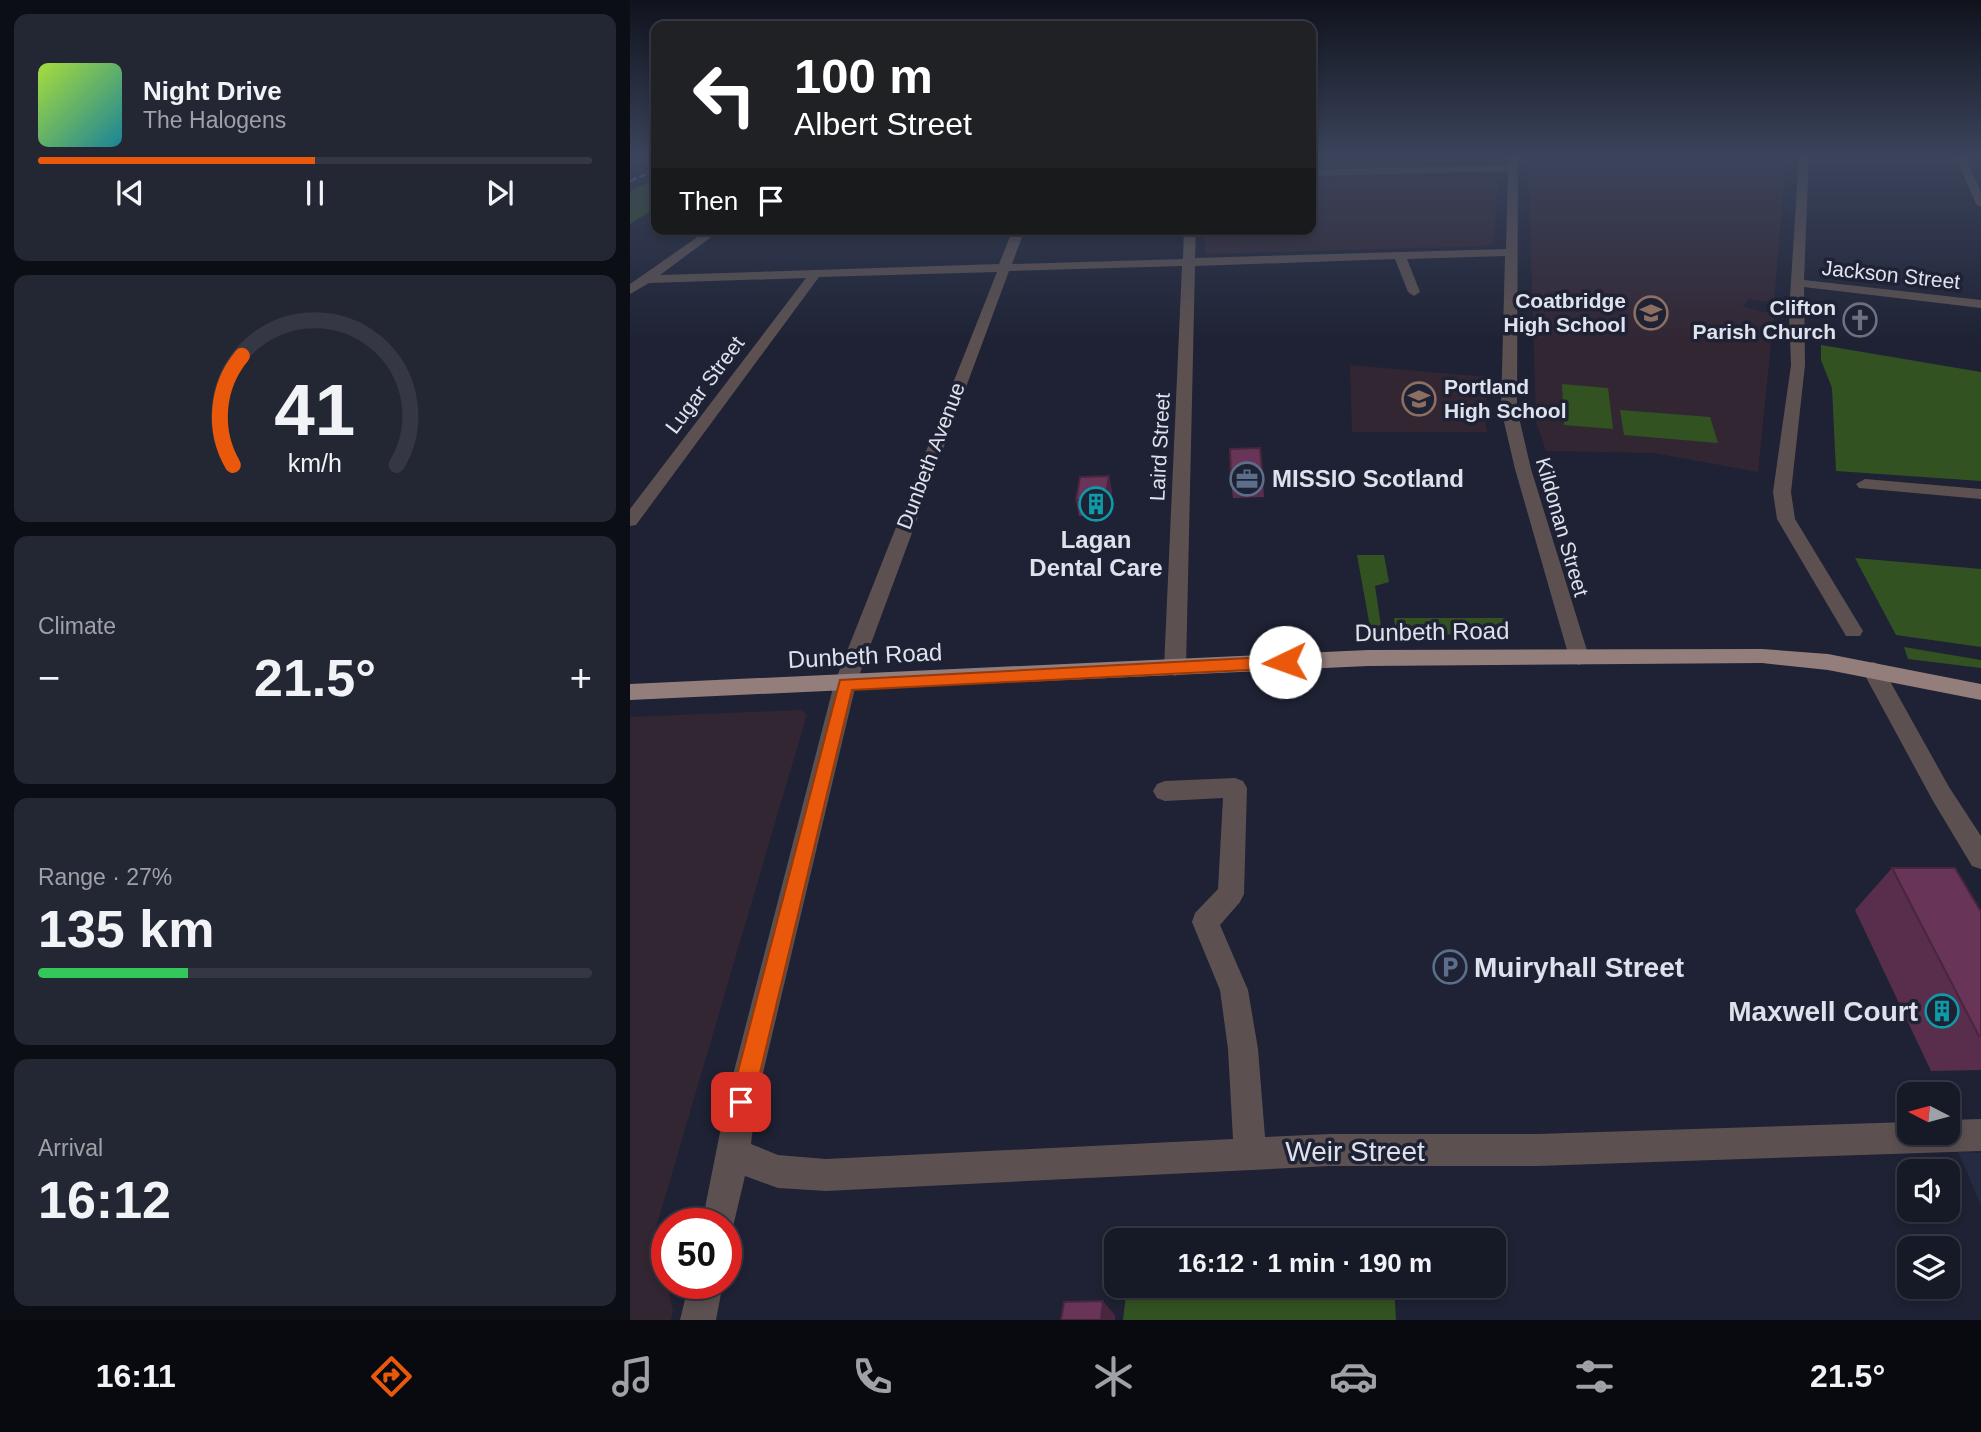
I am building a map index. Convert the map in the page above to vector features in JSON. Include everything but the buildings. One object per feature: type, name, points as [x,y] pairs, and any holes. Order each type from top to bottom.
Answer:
[{"type":"main road","name":"Dunbeth Road","points":[[630,692],[1367,658],[1762,656],[1828,662],[1981,692]]},
{"type":"street","name":"Kildonan Street","points":[[1513,218],[1509,409],[1512,429],[1579,657]]},
{"type":"street","points":[[1801,218],[1798,365],[1782,492],[1786,519],[1853,631]]},
{"type":"street","points":[[630,290],[708,235]]},
{"type":"street","name":"Dunbeth Avenue","points":[[722,1208],[741,1102],[845,684],[1017,235]]},
{"type":"street","name":"Laird Street","points":[[1175,668],[1178,517],[1190,235]]},
{"type":"street","points":[[646,279],[1513,252]]},
{"type":"street","points":[[1400,256],[1413,292]]},
{"type":"street","name":"Lugar Street","points":[[630,521],[814,274]]},
{"type":"street","name":"Jackson Street","points":[[1798,283],[1981,304]]},
{"type":"street","points":[[1865,484],[1981,494]]},
{"type":"street","points":[[1873,670],[1941,794],[1981,858]]},
{"type":"street","points":[[1165,790],[1235,788],[1231,894],[1205,922],[1234,990],[1243,1049],[1250,1153]]},
{"type":"street","name":"Weir Street","points":[[734,1152],[752,1165],[773,1172],[826,1175],[1330,1150],[1537,1150],[1981,1135]]},
{"type":"street","points":[[698,1320],[703,1299]]},
{"type":"shaded area","points":[[1316,218],[1496,218],[1494,243],[1487,246],[1205,254],[1205,235],[1316,235]]},
{"type":"shaded area","name":"Coatbridge High School","points":[[1530,218],[1781,218],[1774,303],[1748,299],[1743,307],[1774,314],[1758,472],[1654,453],[1546,451],[1536,422]]},
{"type":"shaded area","name":"Portland High School","points":[[1350,365],[1488,377],[1485,420],[1487,432],[1352,432]]},
{"type":"shaded area","points":[[801,710],[807,714],[662,1208],[651,1208],[651,1299],[670,1299],[673,1312],[671,1320],[630,1320],[630,717]]},
{"type":"shaded area","points":[[1958,1152],[1981,1153],[1981,1205]]},
{"type":"green space","points":[[630,218],[640,218],[630,224]]},
{"type":"green space","points":[[1821,345],[1981,372],[1981,481],[1836,471],[1832,388],[1821,360]]},
{"type":"green space","points":[[1562,384],[1608,388],[1613,429],[1564,425]]},
{"type":"green space","points":[[1620,410],[1710,417],[1718,443],[1624,435]]},
{"type":"green space","points":[[1357,555],[1384,555],[1389,582],[1375,586],[1381,626],[1370,627]]},
{"type":"green space","points":[[1855,558],[1981,569],[1981,647],[1896,635]]},
{"type":"green space","points":[[1394,618],[1507,618],[1503,635],[1396,634]]},
{"type":"green space","points":[[1904,647],[1981,660],[1981,668],[1908,659]]},
{"type":"green space","points":[[1126,1298],[1395,1298],[1396,1320],[1123,1320]]},
{"type":"place","name":"Coatbridge High School","points":[[1651,313]]},
{"type":"place","name":"Clifton Parish Church","points":[[1860,320]]},
{"type":"place","name":"Portland High School","points":[[1419,399]]},
{"type":"place","name":"MISSIO Scotland","points":[[1247,479]]},
{"type":"place","name":"Lagan Dental Care","points":[[1096,504]]},
{"type":"place","name":"Muiryhall Street","points":[[1450,967]]},
{"type":"place","name":"Maxwell Court","points":[[1942,1011]]},
{"type":"route","points":[[741,1102],[845,684],[1285,662]]}]
